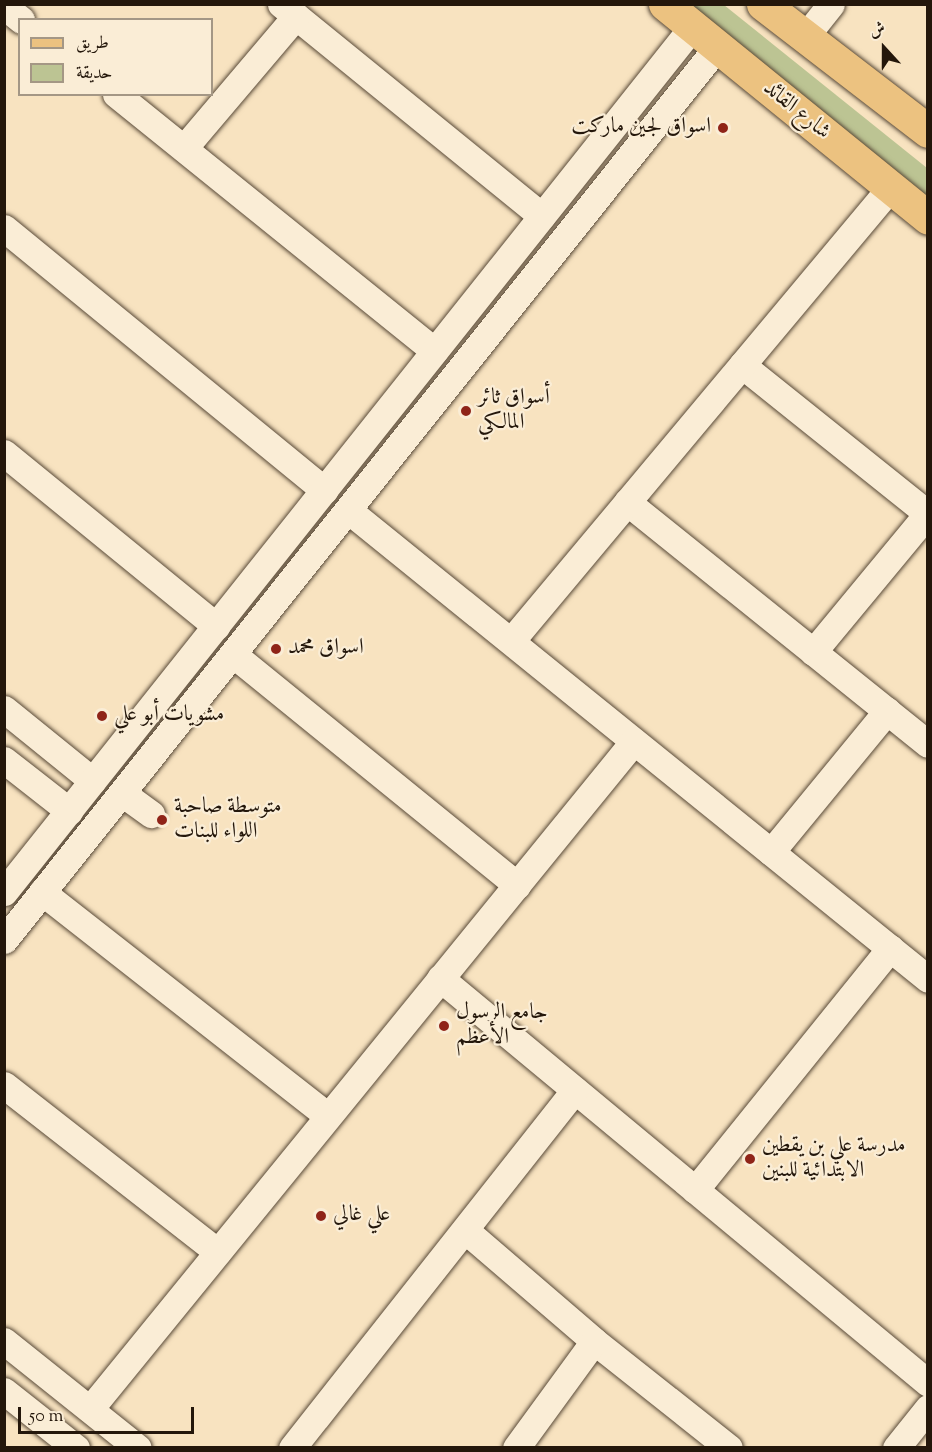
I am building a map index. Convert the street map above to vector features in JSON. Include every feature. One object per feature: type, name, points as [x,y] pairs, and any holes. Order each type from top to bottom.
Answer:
[{"type":"main road","name":"شارع القائد","points":[[665,4],[927,218]]},
{"type":"main road","points":[[763,4],[927,131]]},
{"type":"street","points":[[804,38],[831,4]]},
{"type":"street","points":[[4,6],[19,18]]},
{"type":"street","points":[[184,148],[288,10],[542,216]]},
{"type":"street","points":[[4,892],[693,26]]},
{"type":"street","points":[[4,940],[234,655],[718,46]]},
{"type":"street","points":[[644,88],[670,107]]},
{"type":"street","points":[[119,96],[434,351]]},
{"type":"street","points":[[511,641],[890,188]]},
{"type":"street","points":[[4,228],[324,490]]},
{"type":"street","points":[[742,365],[927,514],[813,652]]},
{"type":"street","points":[[4,453],[216,626]]},
{"type":"street","points":[[627,502],[927,744]]},
{"type":"street","points":[[348,510],[927,979]]},
{"type":"street","points":[[267,562],[291,581]]},
{"type":"street","points":[[234,655],[517,885]]},
{"type":"street","points":[[4,710],[93,781]]},
{"type":"street","points":[[771,852],[887,711]]},
{"type":"street","points":[[90,1408],[634,741]]},
{"type":"street","points":[[4,760],[69,811]]},
{"type":"street","points":[[122,793],[151,814]]},
{"type":"street","points":[[42,892],[328,1116]]},
{"type":"street","points":[[695,1190],[890,948]]},
{"type":"street","points":[[440,978],[927,1383]]},
{"type":"street","points":[[4,1085],[218,1252]]},
{"type":"street","points":[[292,1448],[575,1090]]},
{"type":"street","points":[[465,1230],[594,1341],[729,1448]]},
{"type":"street","points":[[4,1341],[138,1448]]},
{"type":"street","points":[[516,1448],[594,1341]]},
{"type":"street","points":[[4,1391],[76,1448]]},
{"type":"street","points":[[896,1448],[927,1408]]},
{"type":"green space","points":[[680,5],[724,5],[927,168],[927,203]]},
{"type":"place","name":"اسواق لجين ماركت","points":[[723,128]]},
{"type":"place","name":"أسواق ثائر المالكي","points":[[466,411]]},
{"type":"place","name":"اسواق محمد","points":[[276,649]]},
{"type":"place","name":"مشويات أبو علي","points":[[102,716]]},
{"type":"place","name":"متوسطة صاحبة اللواء للبنات","points":[[162,820]]},
{"type":"place","name":"جامع الرسول الأعظم","points":[[444,1026]]},
{"type":"place","name":"مدرسة علي بن يقطين الابتدائية للبنين","points":[[750,1159]]},
{"type":"place","name":"علي غالي","points":[[321,1216]]}]
